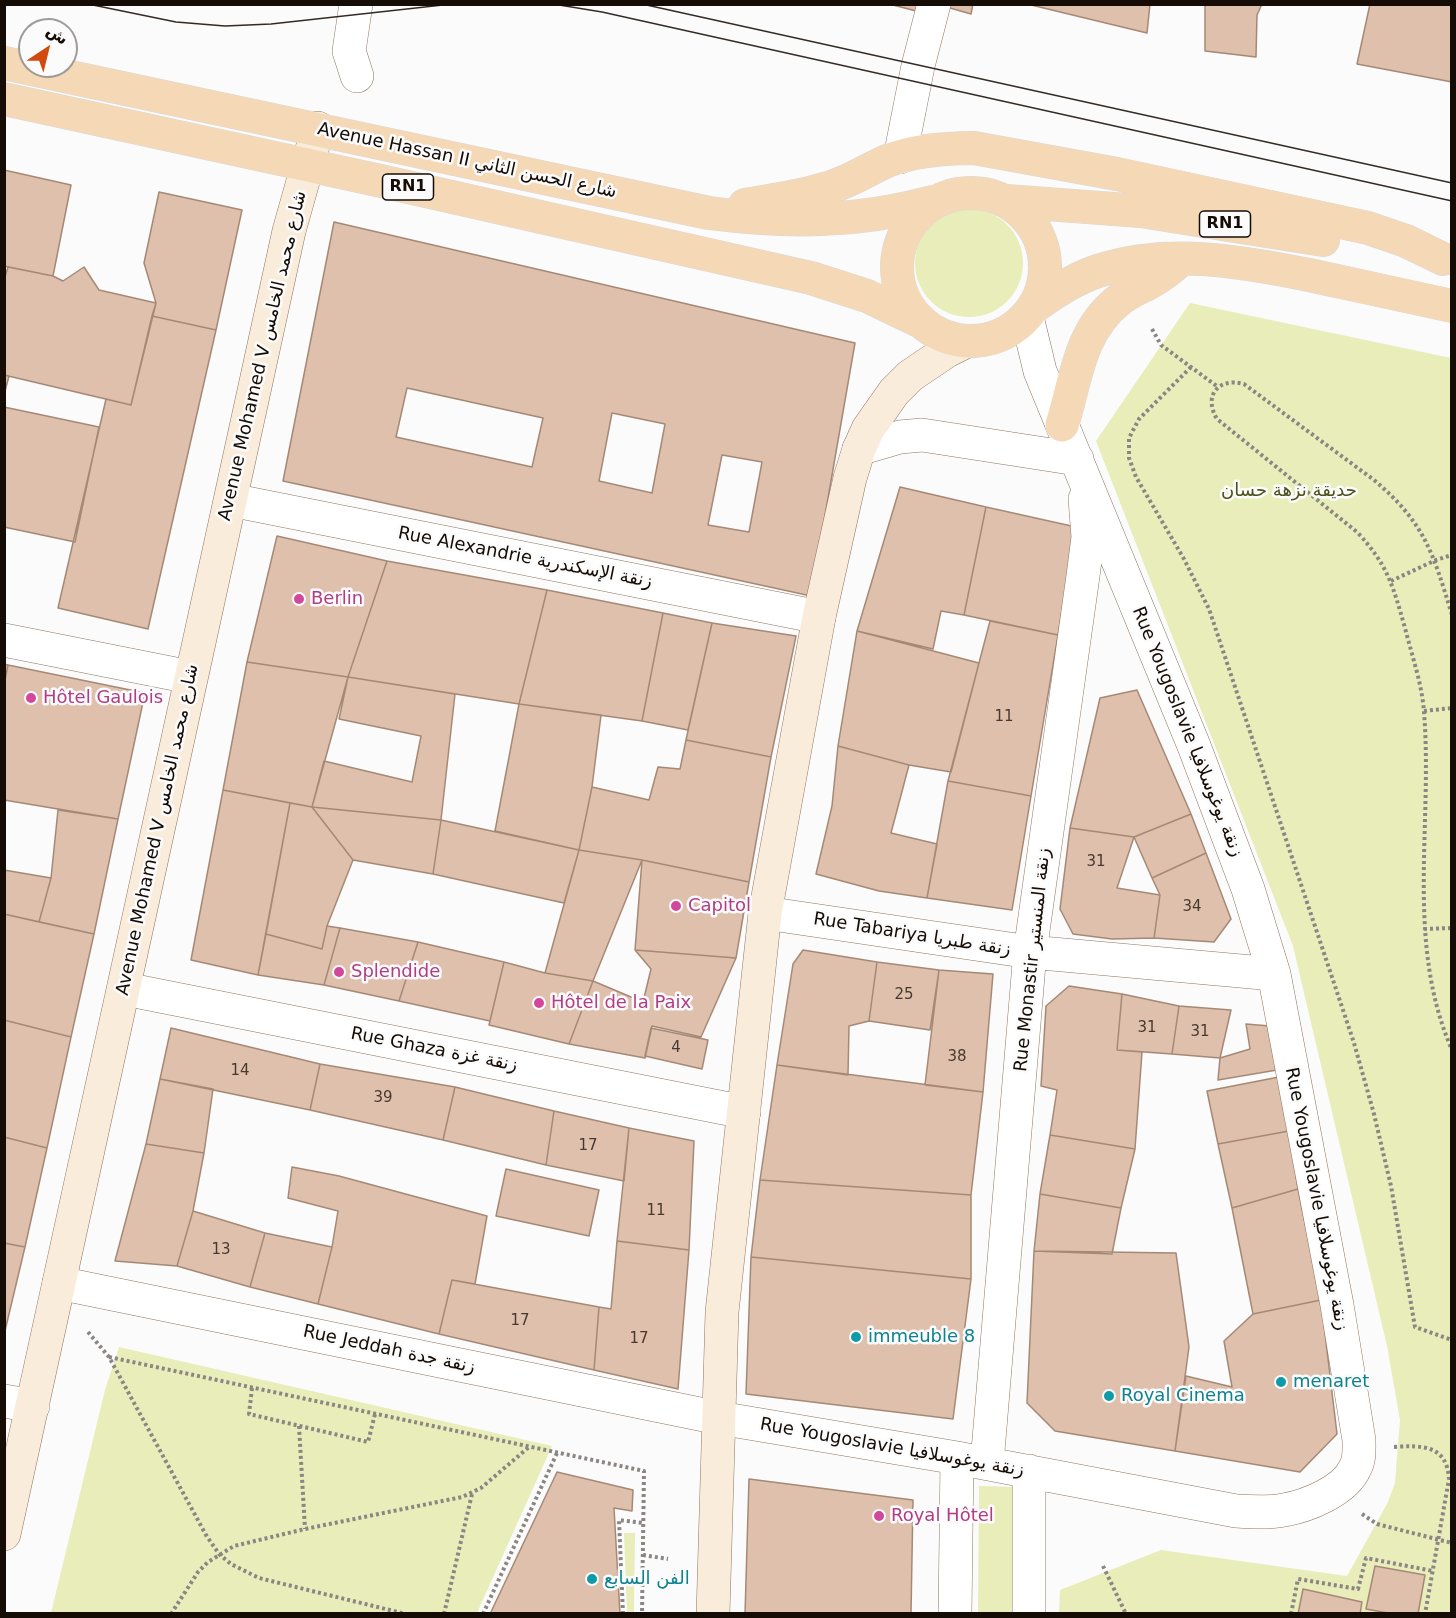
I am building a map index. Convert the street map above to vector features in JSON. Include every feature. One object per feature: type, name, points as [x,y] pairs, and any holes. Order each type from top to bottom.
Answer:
[{"type":"main road","name":"Avenue Hassan II شارع الحسن الثاني","points":[[4,63],[709,213],[785,220],[845,219],[904,210],[933,202]]},
{"type":"main road","name":"Avenue Hassan II شارع الحسن الثاني","points":[[4,99],[812,278],[867,296],[920,321]]},
{"type":"main road","name":"Avenue Mohamed V شارع محمد الخامس","points":[[4,1533],[19,1403],[58,1283],[125,989],[190,677],[289,231],[318,128]]},
{"type":"main road","points":[[709,213],[826,189],[900,157],[937,149],[974,148],[1117,174],[1388,234],[1447,260]]},
{"type":"main road","name":"RN1","points":[[1447,260],[1141,211],[1006,201],[977,193],[962,193],[933,202],[910,222],[898,251],[896,267],[898,284],[904,300],[920,321],[942,335],[967,341],[981,341],[1005,333],[1069,284],[1099,271],[1143,262],[1182,258],[1218,259],[1253,264],[1452,306]]},
{"type":"main road","name":"RN1","points":[[1006,201],[1032,224],[1045,256],[1042,291],[1030,312]]},
{"type":"main road","points":[[1062,425],[1081,353],[1095,325],[1118,300],[1159,278],[1182,258]]},
{"type":"main road","points":[[713,1614],[722,1312],[765,913],[819,617],[850,478],[859,449],[874,419],[894,392],[927,362],[967,341]]},
{"type":"street","points":[[356,4],[349,51],[357,76]]},
{"type":"street","points":[[900,157],[918,66],[934,4]]},
{"type":"street","name":"Rue Yougoslavie زنقة يوغوسلافيا","points":[[719,1418],[972,1460],[1236,1511],[1260,1513],[1284,1510],[1328,1493],[1353,1473],[1359,1458],[1359,1440],[1335,1293],[1274,974],[1248,889],[1194,746],[1040,371],[1030,312]]},
{"type":"street","points":[[859,449],[900,437],[922,435],[1077,459]]},
{"type":"street","name":"Rue Monastir زنقة المنستير","points":[[955,1614],[1030,952],[1088,537],[1085,497],[1077,459]]},
{"type":"street","name":"Rue Alexandrie زنقة الإسكندرية","points":[[231,500],[819,617]]},
{"type":"street","points":[[4,640],[190,677]]},
{"type":"street","name":"Rue Tabariya زنقة طبريا","points":[[765,913],[1030,952],[1274,974]]},
{"type":"street","name":"Rue Ghaza زنقة غزة","points":[[125,989],[744,1112]]},
{"type":"street","name":"Rue Jeddah زنقة جدة","points":[[58,1283],[719,1418]]},
{"type":"street","points":[[1029,1471],[1029,1614]]},
{"type":"path","points":[[1152,329],[1161,345],[1218,387]]},
{"type":"path","points":[[1191,367],[1139,419],[1129,438],[1129,458],[1136,477],[1179,550],[1209,609],[1354,1043],[1391,1186],[1415,1327],[1452,1340]]},
{"type":"path","points":[[1452,615],[1436,560],[1425,537],[1394,496],[1244,384],[1226,382],[1218,387],[1211,403],[1212,411],[1217,419],[1357,532],[1371,546],[1391,581],[1416,668],[1424,711],[1426,753],[1424,928],[1432,989],[1452,1050]]},
{"type":"path","points":[[1391,581],[1452,555]]},
{"type":"path","points":[[1424,711],[1452,708]]},
{"type":"path","points":[[1424,928],[1452,928]]},
{"type":"path","points":[[88,1332],[108,1356],[206,1535],[219,1554],[231,1564],[259,1578],[384,1611],[406,1614]]},
{"type":"path","points":[[108,1356],[644,1471],[642,1614]]},
{"type":"path","points":[[252,1388],[249,1414],[368,1442],[375,1414]]},
{"type":"path","points":[[299,1426],[305,1529]]},
{"type":"path","points":[[1390,1447],[1423,1446],[1443,1457],[1449,1468],[1425,1614]]},
{"type":"path","points":[[171,1614],[198,1572],[219,1554],[234,1546],[305,1529],[451,1500],[472,1493],[489,1482],[529,1447]]},
{"type":"path","points":[[483,1614],[557,1453]]},
{"type":"path","points":[[444,1614],[472,1493]]},
{"type":"path","points":[[1328,1493],[1377,1524],[1452,1543]]},
{"type":"path","points":[[623,1614],[619,1520],[643,1523]]},
{"type":"path","points":[[643,1555],[668,1559]]},
{"type":"path","points":[[1291,1614],[1298,1579],[1358,1589],[1366,1558],[1433,1571]]},
{"type":"path","points":[[1103,1566],[1126,1614]]},
{"type":"green space","points":[[969,209],[990,213],[1007,225],[1019,242],[1023,263],[1019,284],[1007,301],[990,313],[969,317],[948,313],[931,301],[919,284],[915,263],[919,242],[931,225],[948,213]]},
{"type":"green space","name":"حديقة نزهة حسان","points":[[1190,303],[1451,358],[1451,1613],[1059,1614],[1060,1590],[1161,1550],[1347,1576],[1387,1504],[1395,1483],[1400,1420],[1387,1346],[1293,946],[1096,441]]},
{"type":"green space","points":[[119,1347],[552,1446],[477,1613],[51,1613],[105,1390]]},
{"type":"green space","points":[[979,1486],[1016,1487],[1016,1613],[978,1614]]},
{"type":"green space","points":[[624,1533],[635,1533],[634,1613],[627,1613]]},
{"type":"building","points":[[889,4],[922,4],[920,12]]},
{"type":"building","points":[[943,4],[973,4],[971,14],[943,6]]},
{"type":"building","points":[[1027,4],[1150,4],[1147,33]]},
{"type":"building","points":[[1205,4],[1262,4],[1257,15],[1256,57],[1205,51]]},
{"type":"building","points":[[1370,4],[1452,4],[1452,82],[1357,64]]},
{"type":"building","points":[[4,170],[71,185],[53,276],[4,266]]},
{"type":"building","points":[[159,192],[242,210],[216,330],[152,316],[156,303],[144,263]]},
{"type":"building","points":[[334,222],[855,343],[811,596],[283,481]],"holes":[[[407,388],[543,418],[532,467],[396,437]],[[612,413],[665,424],[652,493],[599,481]],[[722,455],[762,462],[749,532],[708,525]]]},
{"type":"building","points":[[8,267],[53,276],[63,281],[84,267],[99,290],[156,303],[131,405],[4,375],[4,280]]},
{"type":"building","points":[[152,316],[216,330],[148,629],[58,608],[106,399],[131,405]]},
{"type":"building","points":[[4,375],[9,376],[4,395]]},
{"type":"building","points":[[4,407],[99,427],[75,542],[4,527]]},
{"type":"building","points":[[900,487],[986,507],[964,615],[941,611],[933,649],[857,631]]},
{"type":"building","points":[[986,507],[1076,527],[1058,635],[964,615]]},
{"type":"building","points":[[277,536],[387,561],[348,677],[247,662]]},
{"type":"building","points":[[387,561],[547,590],[519,704],[348,677]]},
{"type":"building","points":[[547,590],[663,613],[642,721],[519,704]]},
{"type":"building","points":[[663,613],[712,623],[688,730],[642,721]]},
{"type":"building","points":[[990,621],[1058,635],[1031,796],[948,781]]},
{"type":"building","points":[[712,623],[796,636],[771,757],[686,740]]},
{"type":"building","points":[[857,631],[979,663],[951,772],[909,765],[838,746]]},
{"type":"building","points":[[247,662],[348,677],[312,807],[223,790]]},
{"type":"building","points":[[4,664],[8,665],[4,685]]},
{"type":"building","points":[[8,665],[145,693],[118,819],[4,800],[4,685]]},
{"type":"building","points":[[348,677],[455,694],[441,820],[312,807],[324,761],[412,782],[421,736],[339,719]]},
{"type":"building","points":[[1137,690],[1191,814],[1134,837],[1070,828],[1100,698]]},
{"type":"building","points":[[519,704],[601,715],[592,787],[579,850],[495,831]]},
{"type":"building","points":[[686,740],[771,757],[749,882],[642,860],[579,850],[592,787],[649,800],[658,767],[680,769]]},
{"type":"building","points":[[838,746],[909,765],[891,833],[937,844],[927,898],[879,891],[816,874],[832,806]]},
{"type":"building","points":[[948,781],[1031,796],[1012,910],[927,898]]},
{"type":"building","points":[[223,790],[290,803],[258,975],[191,960]]},
{"type":"building","points":[[290,803],[312,807],[353,860],[327,926],[322,949],[266,934]]},
{"type":"building","points":[[312,807],[441,820],[433,874],[353,860]]},
{"type":"building","points":[[58,810],[118,819],[94,934],[39,922],[51,878]]},
{"type":"building","points":[[1191,814],[1206,853],[1152,878],[1134,837]]},
{"type":"building","points":[[441,820],[579,850],[564,903],[433,874]]},
{"type":"building","points":[[1070,828],[1134,837],[1117,888],[1160,895],[1154,938],[1112,939],[1073,934],[1060,909]]},
{"type":"building","points":[[579,850],[642,860],[593,981],[545,973]]},
{"type":"building","points":[[1206,853],[1231,919],[1214,942],[1154,938],[1160,895],[1152,878]]},
{"type":"building","points":[[642,860],[749,882],[736,958],[635,950]]},
{"type":"building","points":[[4,870],[51,878],[39,922],[4,914]]},
{"type":"building","points":[[4,914],[94,934],[71,1037],[4,1020]]},
{"type":"building","points":[[327,926],[340,928],[324,985],[258,975],[266,934],[322,949]]},
{"type":"building","points":[[340,928],[418,942],[399,1001],[324,985]]},
{"type":"building","points":[[418,942],[504,962],[490,1021],[399,1001]]},
{"type":"building","points":[[635,950],[736,958],[701,1037],[652,1026],[645,1058],[569,1044],[593,981],[643,1002],[651,969]]},
{"type":"building","points":[[803,950],[877,962],[869,1021],[849,1026],[848,1075],[777,1065],[793,964]]},
{"type":"building","name":"Hôtel de la Paix","points":[[504,962],[545,973],[593,981],[569,1044],[489,1025]]},
{"type":"building","points":[[877,962],[939,970],[930,1030],[869,1021]]},
{"type":"building","points":[[939,970],[993,974],[983,1092],[925,1085]]},
{"type":"building","points":[[1069,986],[1122,994],[1117,1050],[1142,1052],[1135,1149],[1050,1135],[1057,1090],[1041,1086],[1046,1006]]},
{"type":"building","points":[[1122,994],[1179,1006],[1172,1054],[1117,1050]]},
{"type":"building","points":[[1179,1006],[1231,1010],[1220,1058],[1172,1054]]},
{"type":"building","points":[[4,1020],[71,1037],[47,1148],[4,1137]]},
{"type":"building","points":[[1246,1024],[1270,1026],[1277,1070],[1218,1080],[1220,1058],[1250,1049]]},
{"type":"building","points":[[171,1028],[320,1064],[310,1110],[160,1079]]},
{"type":"building","points":[[651,1028],[708,1040],[702,1069],[645,1056]]},
{"type":"building","points":[[320,1064],[455,1087],[443,1140],[310,1110]]},
{"type":"building","points":[[777,1065],[983,1092],[971,1195],[760,1180]]},
{"type":"building","points":[[1279,1077],[1289,1131],[1218,1144],[1207,1091]]},
{"type":"building","points":[[160,1079],[213,1089],[204,1153],[146,1144]]},
{"type":"building","points":[[455,1087],[554,1111],[546,1165],[443,1140]]},
{"type":"building","points":[[554,1111],[629,1128],[624,1181],[546,1165]]},
{"type":"building","points":[[629,1128],[694,1141],[689,1250],[617,1241]]},
{"type":"building","points":[[1289,1131],[1298,1189],[1232,1208],[1218,1144]]},
{"type":"building","points":[[1050,1135],[1135,1149],[1121,1208],[1040,1194]]},
{"type":"building","points":[[4,1137],[47,1148],[25,1247],[4,1243]]},
{"type":"building","points":[[146,1144],[204,1153],[193,1211],[177,1266],[115,1261]]},
{"type":"building","points":[[292,1167],[339,1176],[487,1216],[475,1284],[452,1280],[439,1334],[318,1304],[338,1211],[288,1198]]},
{"type":"building","points":[[506,1169],[599,1190],[589,1236],[496,1216]]},
{"type":"building","points":[[760,1180],[971,1195],[971,1279],[751,1257]]},
{"type":"building","points":[[1298,1189],[1321,1300],[1253,1314],[1232,1208]]},
{"type":"building","points":[[1040,1194],[1121,1208],[1112,1254],[1034,1251]]},
{"type":"building","points":[[193,1211],[265,1233],[250,1287],[177,1266]]},
{"type":"building","points":[[265,1233],[332,1247],[318,1304],[250,1287]]},
{"type":"building","points":[[617,1241],[689,1250],[678,1389],[594,1370],[599,1307],[611,1309]]},
{"type":"building","points":[[4,1243],[25,1247],[4,1335]]},
{"type":"building","points":[[1034,1251],[1176,1253],[1189,1347],[1175,1451],[1055,1431],[1027,1403]]},
{"type":"building","name":"immeuble 8","points":[[751,1257],[971,1279],[953,1419],[746,1394]]},
{"type":"building","points":[[452,1280],[599,1307],[594,1370],[439,1334]]},
{"type":"building","name":"menaret","points":[[1321,1300],[1337,1434],[1300,1472],[1175,1451],[1186,1376],[1232,1387],[1224,1341],[1253,1314]]},
{"type":"building","points":[[557,1472],[633,1490],[632,1511],[614,1508],[620,1614],[490,1614]]},
{"type":"building","points":[[749,1479],[913,1500],[911,1614],[745,1614]]},
{"type":"building","points":[[1375,1566],[1425,1575],[1418,1614],[1393,1614],[1366,1609]]},
{"type":"building","points":[[1303,1589],[1362,1602],[1360,1614],[1298,1614]]},
{"type":"tram line","points":[[88,4],[176,22],[225,26],[271,24],[452,4]]},
{"type":"tram line","points":[[201,4],[284,4]]},
{"type":"tram line","points":[[553,4],[602,12],[1452,201]]},
{"type":"tram line","points":[[642,4],[1452,183]]},
{"type":"place","name":"Berlin","points":[[299,599]]},
{"type":"place","name":"Hôtel Gaulois","points":[[31,698]]},
{"type":"place","name":"Capitol","points":[[676,906]]},
{"type":"place","name":"Splendide","points":[[339,972]]},
{"type":"place","name":"Hôtel de la Paix","points":[[539,1003]]},
{"type":"place","name":"immeuble 8","points":[[856,1337]]},
{"type":"place","name":"menaret","points":[[1281,1382]]},
{"type":"place","name":"Royal Cinema","points":[[1109,1396]]},
{"type":"place","name":"Royal Hôtel","points":[[879,1516]]},
{"type":"place","name":"الفن السابع","points":[[592,1579]]}]
